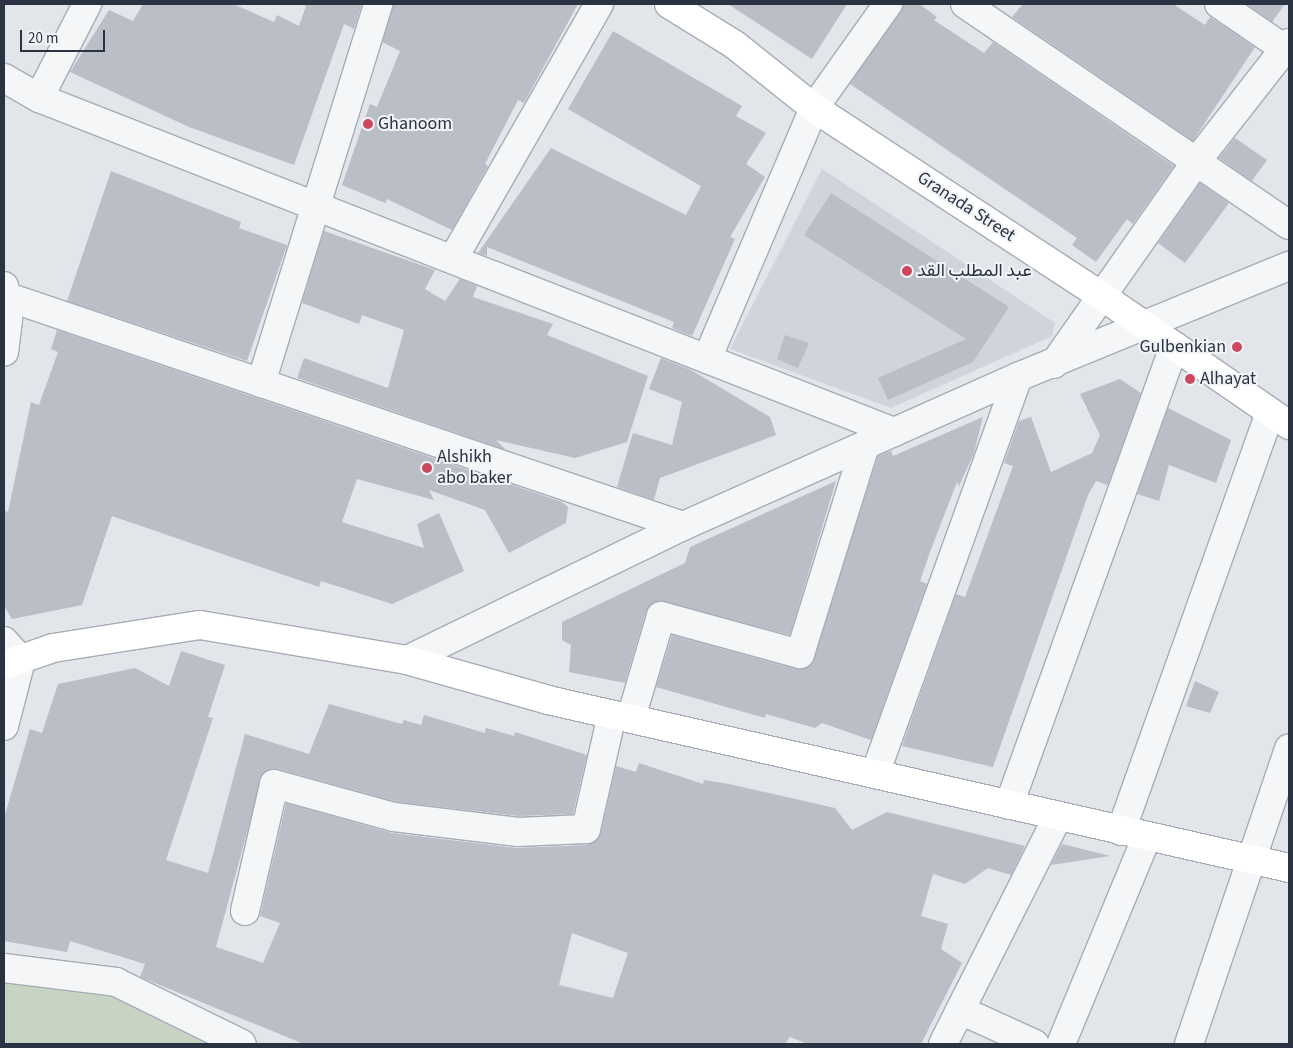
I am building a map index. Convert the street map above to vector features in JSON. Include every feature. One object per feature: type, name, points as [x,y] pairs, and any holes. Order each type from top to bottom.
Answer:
[{"type":"main road","name":"Granada Street","points":[[669,4],[735,45],[814,108],[1103,296],[1280,419]]},
{"type":"main road","points":[[10,655],[200,625],[407,660],[622,716],[1289,868]]},
{"type":"street","points":[[39,98],[87,4]]},
{"type":"street","points":[[261,383],[378,4]]},
{"type":"street","points":[[453,259],[599,4]]},
{"type":"street","points":[[707,359],[814,108],[888,4]]},
{"type":"street","points":[[965,4],[1289,225]]},
{"type":"street","points":[[1052,366],[1196,162],[1288,48],[1219,4]]},
{"type":"street","points":[[4,78],[39,98],[894,432]]},
{"type":"street","points":[[407,660],[683,526],[864,448],[894,432],[1018,377],[1052,366],[1143,324],[1289,266]]},
{"type":"street","points":[[4,352],[8,320],[4,291],[261,383],[683,526]]},
{"type":"street","points":[[1009,805],[1174,346]]},
{"type":"street","points":[[875,774],[1018,377]]},
{"type":"street","points":[[1121,830],[1280,419]]},
{"type":"street","points":[[244,911],[274,784],[394,817],[518,832],[586,829],[622,716],[661,616],[800,654],[864,448]]},
{"type":"street","points":[[4,726],[10,655]]},
{"type":"street","points":[[1189,1044],[1249,859],[1289,748]]},
{"type":"street","points":[[943,1044],[1058,816]]},
{"type":"street","points":[[1061,1044],[1147,836]]},
{"type":"street","points":[[4,968],[116,982],[242,1044]]},
{"type":"street","points":[[960,1010],[1035,1044]]},
{"type":"shaded area","points":[[822,169],[1055,323],[1052,336],[891,408],[730,349]]},
{"type":"green space","points":[[4,977],[113,989],[225,1044],[4,1044]]},
{"type":"building","points":[[143,4],[233,4],[274,22],[277,15],[299,26],[306,6],[302,4],[362,4],[354,29],[344,24],[294,165],[189,127],[70,72],[109,10],[133,21]]},
{"type":"building","points":[[393,4],[578,4],[524,103],[518,100],[485,164],[488,166],[452,230],[387,199],[385,203],[342,185],[370,104],[377,107],[400,51],[382,42]]},
{"type":"building","points":[[728,4],[847,4],[812,59]]},
{"type":"building","points":[[903,4],[919,4],[937,17],[934,20],[984,53],[993,42],[1174,166],[1133,224],[1127,219],[1096,262],[1072,245],[1077,238],[850,84]]},
{"type":"building","points":[[1023,4],[1173,4],[1205,25],[1210,17],[1255,47],[1193,141],[1012,17]]},
{"type":"building","points":[[1246,4],[1285,4],[1272,22]]},
{"type":"building","points":[[613,31],[742,106],[736,116],[766,133],[746,164],[765,177],[730,237],[735,239],[692,336],[672,328],[674,322],[487,247],[487,256],[478,253],[551,148],[686,215],[701,186],[568,109]]},
{"type":"building","points":[[1235,138],[1267,160],[1252,181],[1219,158]]},
{"type":"building","points":[[111,171],[241,222],[239,228],[287,245],[247,361],[67,301]]},
{"type":"building","points":[[1200,183],[1229,203],[1185,263],[1158,243]]},
{"type":"building","name":"عبد المطلب القد","points":[[831,193],[1009,307],[973,362],[888,400],[878,378],[966,339],[804,235]]},
{"type":"building","points":[[324,231],[435,270],[425,289],[445,301],[460,279],[477,286],[473,297],[553,324],[547,335],[648,376],[627,442],[575,458],[496,440],[506,450],[297,378],[304,358],[388,388],[404,330],[362,315],[359,324],[302,303]]},
{"type":"building","points":[[57,330],[562,502],[568,507],[566,523],[509,553],[485,510],[429,490],[434,500],[357,479],[342,522],[424,548],[417,524],[439,513],[464,571],[392,604],[321,581],[319,587],[112,516],[82,605],[12,619],[4,606],[4,510],[8,512],[31,402],[39,405],[58,352],[51,349]]},
{"type":"building","points":[[785,335],[809,343],[798,368],[777,359]]},
{"type":"building","points":[[661,358],[691,370],[770,417],[776,435],[660,478],[654,500],[617,487],[633,433],[672,445],[682,402],[649,389]]},
{"type":"building","points":[[1120,379],[1141,393],[1108,485],[1096,481],[1088,495],[993,767],[902,746],[956,594],[965,597],[1013,466],[1004,463],[1019,421],[1031,417],[1051,472],[1092,453],[1100,435],[1080,394]]},
{"type":"building","points":[[1168,408],[1231,440],[1216,483],[1169,465],[1159,501],[1137,494]]},
{"type":"building","points":[[983,417],[974,453],[959,486],[957,482],[930,552],[920,581],[927,584],[871,740],[822,723],[815,728],[766,714],[765,718],[656,687],[672,635],[796,669],[810,666],[878,456],[891,451],[893,456]]},
{"type":"building","points":[[836,481],[790,635],[658,601],[646,612],[625,683],[569,672],[571,645],[562,640],[562,622],[685,563],[690,547]]},
{"type":"building","points":[[181,651],[225,665],[208,717],[213,718],[166,860],[208,873],[245,734],[309,754],[329,704],[402,724],[404,720],[421,725],[424,715],[485,733],[486,728],[514,736],[515,732],[587,755],[573,814],[519,816],[397,802],[278,769],[263,773],[216,947],[263,963],[280,923],[260,916],[286,803],[392,833],[516,848],[587,845],[601,832],[616,766],[636,772],[639,763],[703,784],[704,780],[729,784],[835,808],[852,830],[887,812],[1025,846],[1011,875],[988,868],[965,884],[933,874],[921,916],[948,924],[941,949],[962,963],[921,1044],[808,1044],[790,1037],[785,1044],[304,1044],[140,977],[145,964],[70,941],[67,952],[4,941],[4,818],[30,729],[42,733],[58,684],[135,668],[169,686]],"holes":[[[572,933],[628,953],[613,998],[559,985]]]},
{"type":"building","points":[[1195,681],[1219,692],[1210,713],[1186,706]]},
{"type":"building","points":[[1062,844],[1110,856],[1051,865]]},
{"type":"place","name":"Ghanoom","points":[[368,124]]},
{"type":"place","name":"عبد المطلب القد","points":[[907,271]]},
{"type":"place","name":"Gulbenkian","points":[[1237,347]]},
{"type":"place","name":"Alhayat","points":[[1190,379]]},
{"type":"place","name":"Alshikh abo baker","points":[[427,468]]}]
